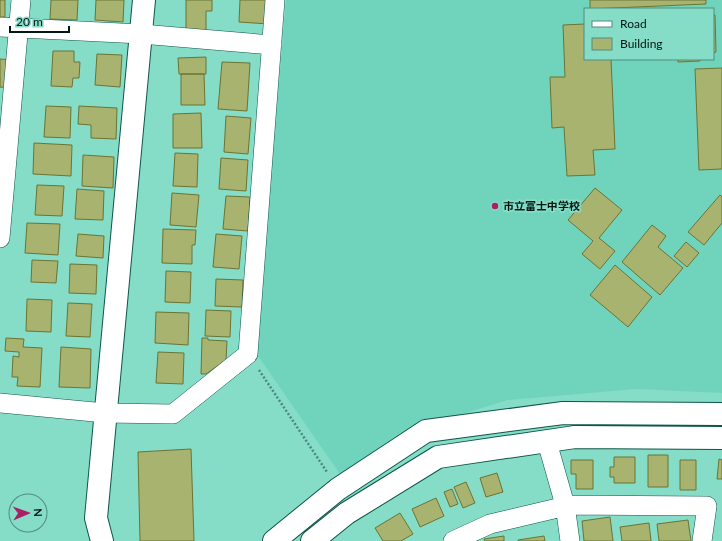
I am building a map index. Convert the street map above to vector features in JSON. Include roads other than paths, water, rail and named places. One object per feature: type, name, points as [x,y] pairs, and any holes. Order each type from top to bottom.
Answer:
[{"type":"street","points":[[0,238],[21,0]]},
{"type":"street","points":[[102,541],[96,518],[144,0]]},
{"type":"street","points":[[0,403],[106,413],[173,414],[248,354],[275,0]]},
{"type":"street","points":[[0,26],[141,34],[272,45]]},
{"type":"street","points":[[274,541],[338,489],[426,431],[563,413],[722,414]]},
{"type":"street","points":[[312,541],[347,513],[438,457],[575,437],[722,438]]},
{"type":"street","points":[[547,442],[565,505],[570,541]]},
{"type":"street","points":[[459,540],[490,524],[562,507],[565,505],[707,506],[702,541]]},
{"type":"place","name":"市立富士中学校","points":[[495,206]]}]
